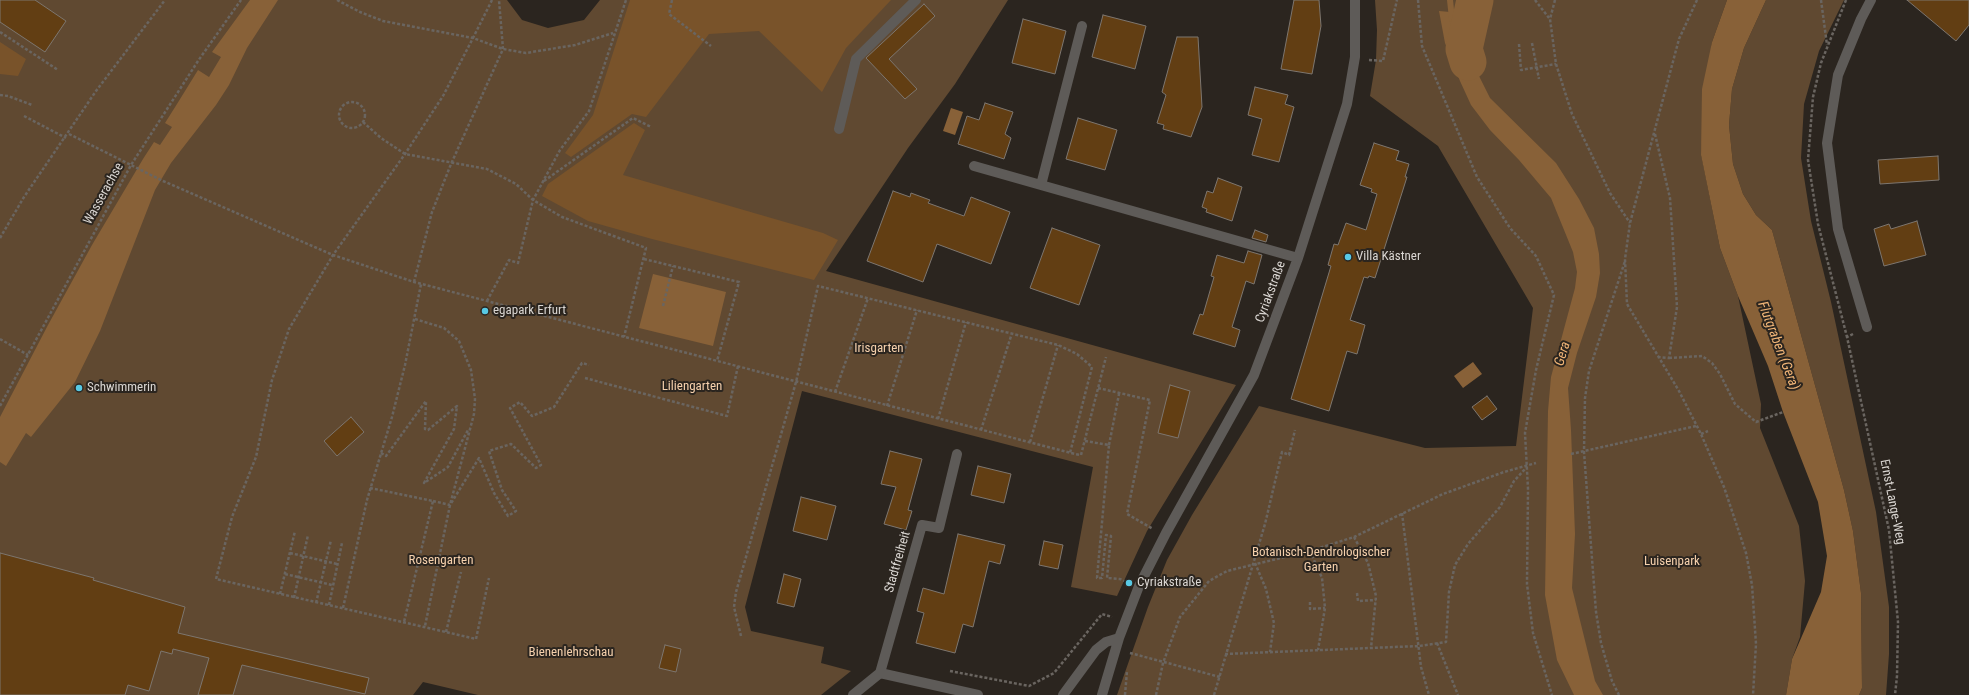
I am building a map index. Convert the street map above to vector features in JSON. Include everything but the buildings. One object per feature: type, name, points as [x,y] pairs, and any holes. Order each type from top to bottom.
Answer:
[{"type":"street","points":[[839,129],[856,59],[916,0]]},
{"type":"street","name":"Cyriakstraße","points":[[1102,695],[1119,638],[1138,586],[1254,375],[1298,258],[1347,104],[1355,58],[1355,0]]},
{"type":"street","points":[[1867,327],[1838,229],[1827,143],[1838,74],[1860,19],[1871,0]]},
{"type":"street","points":[[1041,185],[1082,26]]},
{"type":"street","points":[[974,166],[1298,258]]},
{"type":"street","name":"Stadtfreiheit","points":[[880,673],[922,525],[939,528],[957,454]]},
{"type":"street","points":[[1063,695],[1096,650],[1106,642],[1119,638]]},
{"type":"street","points":[[853,695],[880,673],[978,695]]},
{"type":"path","points":[[0,238],[24,197],[69,134],[96,91],[165,0]]},
{"type":"path","name":"Wasserachse","points":[[0,406],[131,165],[198,61],[241,0]]},
{"type":"path","points":[[337,0],[382,21],[473,38],[503,49],[526,53],[575,45],[614,33]]},
{"type":"path","points":[[488,578],[476,639],[216,579],[232,517],[256,457],[272,380],[289,329],[333,256],[405,154],[443,96],[492,0]]},
{"type":"path","points":[[414,282],[432,212],[451,164],[503,49],[499,0]]},
{"type":"path","points":[[487,301],[509,260],[518,263],[533,200],[560,150],[589,111],[626,0]]},
{"type":"path","points":[[672,0],[669,14],[711,46]]},
{"type":"path","points":[[1355,58],[1383,62],[1397,0]]},
{"type":"path","points":[[1418,0],[1422,46],[1477,177],[1510,228],[1536,256],[1554,295],[1536,370],[1525,433],[1527,584],[1533,633],[1552,695]]},
{"type":"path","points":[[1535,0],[1550,19]]},
{"type":"path","points":[[1555,0],[1550,19],[1556,64],[1572,114],[1610,193],[1630,223]]},
{"type":"path","points":[[1619,695],[1612,681],[1601,643],[1598,620],[1584,452],[1585,398],[1590,371],[1625,258],[1630,223],[1679,39],[1697,0]]},
{"type":"path","points":[[1821,0],[1827,46]]},
{"type":"path","points":[[0,32],[58,70]]},
{"type":"path","points":[[1532,43],[1539,79]]},
{"type":"path","points":[[1519,44],[1521,70],[1556,64]]},
{"type":"path","points":[[0,96],[8,96],[32,104]]},
{"type":"path","points":[[346,104],[359,104],[364,111],[363,122],[354,128],[348,128],[340,119],[340,111],[346,104]]},
{"type":"path","points":[[24,116],[66,138]]},
{"type":"path","points":[[543,182],[633,118],[651,127]]},
{"type":"path","points":[[363,122],[381,138],[405,154],[451,164],[487,169],[516,184],[533,200],[562,217],[646,248],[624,337]]},
{"type":"path","points":[[1655,133],[1670,198],[1675,253],[1677,307],[1669,358]]},
{"type":"path","points":[[69,134],[163,181],[333,256],[414,282],[1070,453],[1081,455],[1106,357]]},
{"type":"path","points":[[644,258],[738,282],[717,361]]},
{"type":"path","points":[[1625,258],[1627,304],[1656,356],[1679,391],[1701,434],[1724,487],[1746,553],[1752,585],[1756,644],[1753,695]]},
{"type":"path","points":[[663,306],[673,266]]},
{"type":"path","points":[[343,608],[370,488],[394,410],[415,319],[421,284]]},
{"type":"path","points":[[742,636],[734,607],[736,592],[796,382],[818,286],[1058,345],[1077,354],[1092,367],[1070,453]]},
{"type":"path","points":[[835,392],[868,298]]},
{"type":"path","points":[[887,406],[917,310]]},
{"type":"path","points":[[415,319],[444,328],[459,341],[464,349],[473,381],[474,414],[450,505],[425,626]]},
{"type":"path","points":[[938,419],[966,322]]},
{"type":"path","name":"Ernst-Lange-Weg","points":[[1867,327],[1847,337],[1889,530],[1898,622],[1897,676],[1895,695]]},
{"type":"path","points":[[981,430],[1012,334]]},
{"type":"path","points":[[0,339],[28,355]]},
{"type":"path","points":[[1030,442],[1058,345]]},
{"type":"path","points":[[1656,356],[1669,358],[1702,356],[1712,363],[1720,374],[1735,404],[1756,422],[1783,412]]},
{"type":"path","points":[[450,505],[479,458],[494,493],[508,516],[516,511],[502,490],[489,452],[511,444],[536,468],[541,465],[510,408],[520,402],[532,416],[554,408],[582,363],[589,365]]},
{"type":"path","points":[[586,378],[727,416],[738,366]]},
{"type":"path","points":[[1098,388],[1150,400],[1127,514],[1147,526]]},
{"type":"path","points":[[1119,394],[1109,445],[1097,578],[1102,578],[1106,535],[1111,536],[1107,578],[1120,579],[1128,583]]},
{"type":"path","points":[[381,453],[386,456],[426,401],[425,429],[428,430],[457,406],[454,429],[424,482],[448,467],[471,426]]},
{"type":"path","points":[[1571,454],[1696,426]]},
{"type":"path","points":[[1214,695],[1220,678],[1225,654],[1254,563],[1272,497],[1282,452],[1289,455],[1295,430]]},
{"type":"path","points":[[1701,434],[1708,431]]},
{"type":"path","points":[[1085,441],[1109,445]]},
{"type":"path","points":[[1156,695],[1163,663],[1180,617],[1209,581],[1226,570],[1310,551],[1354,537],[1443,494],[1504,472],[1536,464]]},
{"type":"path","points":[[1225,654],[1419,646],[1446,642],[1449,592],[1455,565],[1468,544],[1500,507],[1514,481],[1526,467]]},
{"type":"path","points":[[370,488],[450,505]]},
{"type":"path","points":[[404,622],[432,501]]},
{"type":"path","points":[[1402,513],[1421,667],[1429,695]]},
{"type":"path","points":[[280,594],[295,531]]},
{"type":"path","points":[[294,598],[308,535]]},
{"type":"path","points":[[1354,537],[1368,563],[1376,600],[1371,648]]},
{"type":"path","points":[[316,603],[331,540]]},
{"type":"path","points":[[329,606],[332,585],[342,543]]},
{"type":"path","points":[[1310,551],[1322,578],[1325,608],[1318,650]]},
{"type":"path","points":[[290,553],[337,564]]},
{"type":"path","points":[[1254,563],[1266,589],[1274,623],[1270,652]]},
{"type":"path","points":[[446,632],[461,572]]},
{"type":"path","points":[[285,574],[332,585]]},
{"type":"path","points":[[1357,593],[1358,601],[1376,600]]},
{"type":"path","points":[[1310,602],[1310,609],[1325,608]]},
{"type":"path","points":[[1437,643],[1458,695]]},
{"type":"path","points":[[1128,660],[1128,653],[1220,678]]},
{"type":"path","points":[[1125,695],[1127,667]]},
{"type":"path","points":[[945,670],[1029,686],[1054,673]]},
{"type":"green space","name":"egapark Erfurt","points":[[0,0],[507,0],[522,20],[548,28],[584,20],[600,0],[1008,0],[955,84],[908,148],[826,271],[1236,385],[1147,531],[1117,596],[1071,587],[1093,467],[802,391],[745,607],[751,631],[824,647],[821,663],[851,671],[821,695],[478,695],[423,682],[413,695],[0,695]]},
{"type":"green space","name":"Luisenpark","points":[[1375,0],[1727,0],[1712,42],[1701,154],[1720,248],[1738,296],[1761,404],[1760,428],[1799,526],[1805,581],[1800,637],[1792,659],[1786,695],[1117,695],[1148,607],[1167,560],[1192,515],[1259,406],[1425,448],[1516,446],[1533,308],[1438,146],[1370,96],[1376,60],[1377,30]]},
{"type":"green space","points":[[1766,0],[1844,0],[1819,51],[1804,104],[1801,158],[1811,221],[1831,302],[1876,512],[1889,607],[1889,654],[1886,695],[1859,695],[1862,688],[1861,593],[1853,531],[1844,490],[1772,230],[1756,215],[1743,194],[1733,164],[1729,125],[1732,89],[1744,48]]},
{"type":"shaded area","points":[[630,0],[891,0],[846,48],[822,92],[759,31],[709,34],[646,117],[632,114],[571,157],[565,153],[593,115]]},
{"type":"shaded area","points":[[0,42],[26,59],[18,76],[0,74]]},
{"type":"shaded area","points":[[634,123],[645,130],[623,175],[823,233],[838,240],[814,280],[652,239],[588,221],[542,196],[548,184]]},
{"type":"water","points":[[250,0],[278,0],[247,48],[229,85],[216,105],[171,163],[155,190],[100,331],[75,382],[31,437],[26,433],[6,466],[0,462],[0,417],[48,325],[92,245],[143,159],[154,142],[160,145],[172,127],[165,123],[198,70],[209,77],[221,57],[212,52]]},
{"type":"water","name":"Flutgraben (Gera)","points":[[1727,0],[1766,0],[1744,48],[1732,89],[1729,125],[1733,164],[1743,194],[1756,215],[1772,230],[1844,490],[1853,531],[1861,593],[1862,688],[1859,695],[1786,695],[1792,659],[1821,592],[1827,556],[1818,502],[1783,412],[1768,366],[1738,296],[1720,248],[1701,155],[1702,89],[1712,42]]},
{"type":"water","name":"Gera","points":[[1439,11],[1473,14],[1472,51],[1479,76],[1490,98],[1556,163],[1579,199],[1594,228],[1599,254],[1600,273],[1596,297],[1577,353],[1568,388],[1575,534],[1572,588],[1595,681],[1603,695],[1574,695],[1557,660],[1545,595],[1548,411],[1551,377],[1575,288],[1577,272],[1573,252],[1551,198],[1519,160],[1490,130],[1471,105],[1445,43]]},
{"type":"water","points":[[951,108],[963,112],[955,135],[943,131]]},
{"type":"water","points":[[653,274],[726,292],[713,346],[639,328]]},
{"type":"water","points":[[1473,362],[1482,374],[1463,388],[1454,376]]},
{"type":"waterway","points":[[1450,0],[1452,19]]},
{"type":"waterway","points":[[1468,62],[1464,49],[1475,0]]},
{"type":"place","name":"Villa Kästner","points":[[1348,257]]},
{"type":"place","name":"egapark Erfurt","points":[[485,311]]},
{"type":"place","name":"Schwimmerin","points":[[79,388]]},
{"type":"place","name":"Cyriakstraße","points":[[1129,583]]},
{"type":"park label","name":"Irisgarten","points":[[879,349]]},
{"type":"park label","name":"Liliengarten","points":[[692,387]]},
{"type":"park label","name":"Botanisch-Dendrologischer Garten","points":[[1321,560]]},
{"type":"park label","name":"Rosengarten","points":[[441,561]]},
{"type":"park label","name":"Bienenlehrschau","points":[[571,653]]}]
